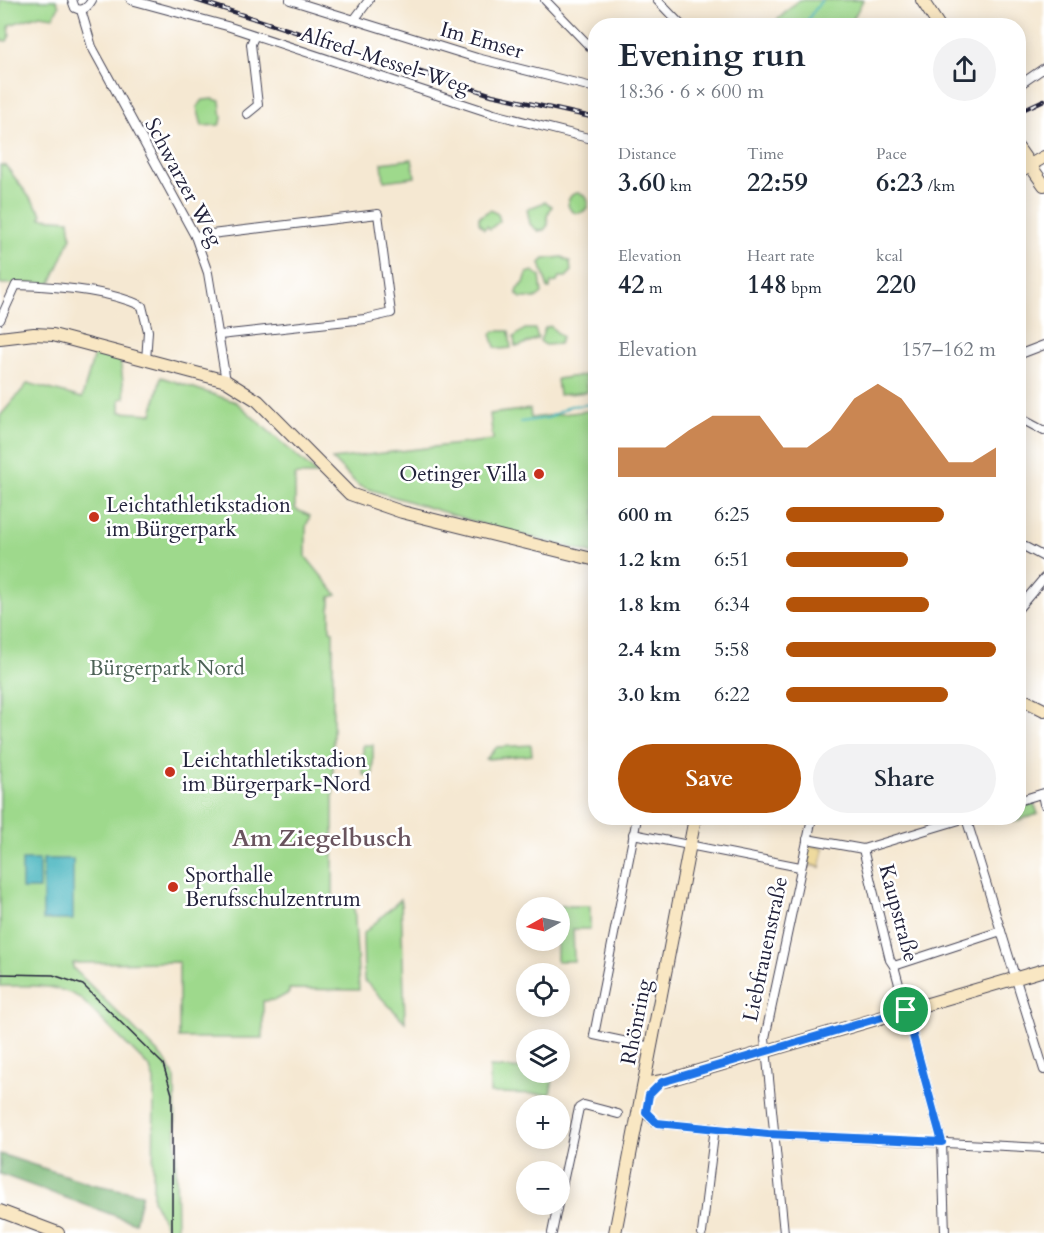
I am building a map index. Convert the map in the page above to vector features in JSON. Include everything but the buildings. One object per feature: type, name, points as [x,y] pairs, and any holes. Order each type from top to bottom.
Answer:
[{"type":"main road","points":[[922,0],[934,18]]},
{"type":"main road","points":[[1026,167],[1044,157]]},
{"type":"main road","points":[[1026,160],[1044,185]]},
{"type":"main road","points":[[0,338],[34,334],[53,335],[226,381],[258,401],[350,494],[422,517],[588,558]]},
{"type":"main road","points":[[1026,701],[1044,710]]},
{"type":"main road","name":"Rhönring","points":[[615,1233],[694,825]]},
{"type":"main road","points":[[644,1084],[662,1082],[906,1010],[1013,974],[1044,970]]},
{"type":"main road","points":[[628,1168],[634,1162],[649,1095],[662,1082]]},
{"type":"main road","points":[[0,1210],[58,1233]]},
{"type":"street","name":"Schwarzer Weg","points":[[72,0],[75,8],[81,10],[92,47],[195,236],[208,273],[226,381]]},
{"type":"street","points":[[81,10],[86,8],[92,0]]},
{"type":"street","name":"Alfred-Messel-Weg","points":[[130,0],[227,26],[254,37],[374,73],[458,103],[588,138]]},
{"type":"street","name":"Im Emser","points":[[290,0],[477,58],[588,86]]},
{"type":"street","points":[[354,20],[369,0]]},
{"type":"street","points":[[545,0],[588,45]]},
{"type":"street","points":[[657,0],[674,18]]},
{"type":"street","points":[[247,114],[258,105],[251,44],[254,37]]},
{"type":"street","points":[[1026,80],[1044,68]]},
{"type":"street","points":[[195,236],[378,213],[391,313],[365,319],[219,335]]},
{"type":"street","points":[[0,320],[16,285],[46,286],[119,298],[142,306],[148,331],[146,361]]},
{"type":"street","points":[[1026,352],[1044,345]]},
{"type":"street","points":[[1026,421],[1044,430]]},
{"type":"street","points":[[1026,547],[1044,557]]},
{"type":"street","points":[[1026,599],[1044,578]]},
{"type":"street","points":[[1026,799],[1043,794],[1044,804]]},
{"type":"street","points":[[635,825],[594,1035],[651,1047]]},
{"type":"street","name":"Liebfrauenstraße","points":[[784,1233],[772,1134],[765,1038],[810,825]]},
{"type":"street","points":[[807,839],[863,849],[943,825]]},
{"type":"street","points":[[968,825],[1044,1070]]},
{"type":"street","points":[[633,834],[690,843],[800,867]]},
{"type":"street","name":"Kaupstraße","points":[[863,849],[890,960],[894,966],[942,1142],[945,1233]]},
{"type":"street","points":[[894,966],[1001,932]]},
{"type":"street","points":[[567,1161],[578,1110],[583,1106],[618,1114]]},
{"type":"street","points":[[646,1107],[648,1116],[657,1123],[772,1134],[1044,1149]]},
{"type":"street","points":[[702,1233],[715,1127]]},
{"type":"street","points":[[552,1233],[556,1215]]},
{"type":"green space","points":[[0,0],[56,0],[59,6],[53,17],[40,15],[9,25],[10,35],[7,41],[0,40]]},
{"type":"green space","points":[[799,0],[863,0],[854,18],[780,18]]},
{"type":"green space","points":[[203,100],[220,101],[222,119],[219,125],[202,126],[197,107]]},
{"type":"green space","points":[[412,159],[415,177],[384,181],[382,163]]},
{"type":"green space","points":[[0,165],[6,166],[42,214],[41,218],[69,220],[71,238],[51,283],[0,284]]},
{"type":"green space","points":[[578,193],[585,196],[588,203],[585,210],[578,213],[571,210],[568,203],[571,196]]},
{"type":"green space","points":[[545,202],[552,206],[547,216],[548,225],[544,230],[538,231],[530,224],[527,209]]},
{"type":"green space","points":[[490,210],[498,214],[500,221],[490,229],[487,226],[484,229],[479,223],[479,217]]},
{"type":"green space","points":[[562,257],[570,262],[571,272],[566,277],[559,277],[557,282],[551,283],[548,289],[540,263],[544,259]]},
{"type":"green space","points":[[533,271],[540,276],[542,294],[537,298],[521,298],[517,294],[517,289],[524,283],[527,273]]},
{"type":"green space","points":[[550,326],[562,337],[559,344],[545,345],[540,341],[545,328]]},
{"type":"green space","points":[[525,329],[535,329],[538,338],[515,346],[514,337]]},
{"type":"green space","points":[[494,331],[509,331],[511,348],[495,347],[491,334]]},
{"type":"green space","name":"Bürgerpark Nord","points":[[95,351],[120,358],[125,398],[120,399],[120,412],[152,414],[161,377],[236,402],[318,475],[295,475],[295,509],[310,516],[306,527],[306,557],[337,595],[330,597],[330,630],[333,631],[333,904],[354,904],[359,990],[289,989],[289,993],[276,1000],[263,1001],[263,1038],[179,1038],[179,962],[73,963],[73,968],[165,1060],[175,1078],[177,1233],[169,1232],[153,1200],[154,1081],[150,1068],[80,998],[71,993],[31,986],[0,986],[0,416],[28,383],[82,398]]},
{"type":"green space","points":[[585,375],[587,392],[559,395],[557,379]]},
{"type":"green space","points":[[530,409],[531,418],[588,411],[588,552],[495,528],[359,486],[332,459],[493,440],[490,414]]},
{"type":"green space","points":[[363,745],[373,745],[373,775],[363,775]]},
{"type":"green space","points":[[531,745],[532,755],[486,759],[497,747]]},
{"type":"green space","points":[[1034,803],[1038,814],[1026,818],[1026,806]]},
{"type":"green space","points":[[401,899],[405,1022],[364,980],[363,934]]},
{"type":"green space","points":[[570,906],[590,906],[590,929],[573,929],[574,961],[557,961],[557,951],[570,951]]},
{"type":"green space","points":[[490,1067],[516,1068],[516,1083],[552,1083],[550,1094],[490,1093]]},
{"type":"green space","points":[[0,1154],[92,1184],[142,1194],[135,1223],[0,1174]]},
{"type":"sand","points":[[809,845],[824,848],[820,867],[805,864]]},
{"type":"water","points":[[43,859],[73,859],[73,920],[43,920]]},
{"type":"water","points":[[22,860],[39,860],[39,889],[22,889]]},
{"type":"waterway","points":[[809,18],[822,0]]},
{"type":"waterway","points":[[521,422],[548,418],[570,406],[588,405]]},
{"type":"tram line","points":[[0,974],[53,975],[83,985],[163,1064],[172,1094],[172,1233]]},
{"type":"railway","points":[[196,0],[492,95],[588,116]]},
{"type":"railway","points":[[1026,108],[1044,100]]},
{"type":"place","name":"Oetinger Villa","points":[[539,474]]},
{"type":"place","name":"Leichtathletikstadion im Bürgerpark","points":[[94,517]]},
{"type":"place","name":"Leichtathletikstadion im Bürgerpark-Nord","points":[[170,772]]},
{"type":"place","name":"Sporthalle Berufsschulzentrum","points":[[173,887]]},
{"type":"district","name":"Am Ziegelbusch","points":[[322,838]]},
{"type":"route","points":[[906,1010],[942,1142],[768,1134],[657,1123],[650,1119],[646,1112],[649,1095],[654,1087],[662,1082],[906,1010]]}]
